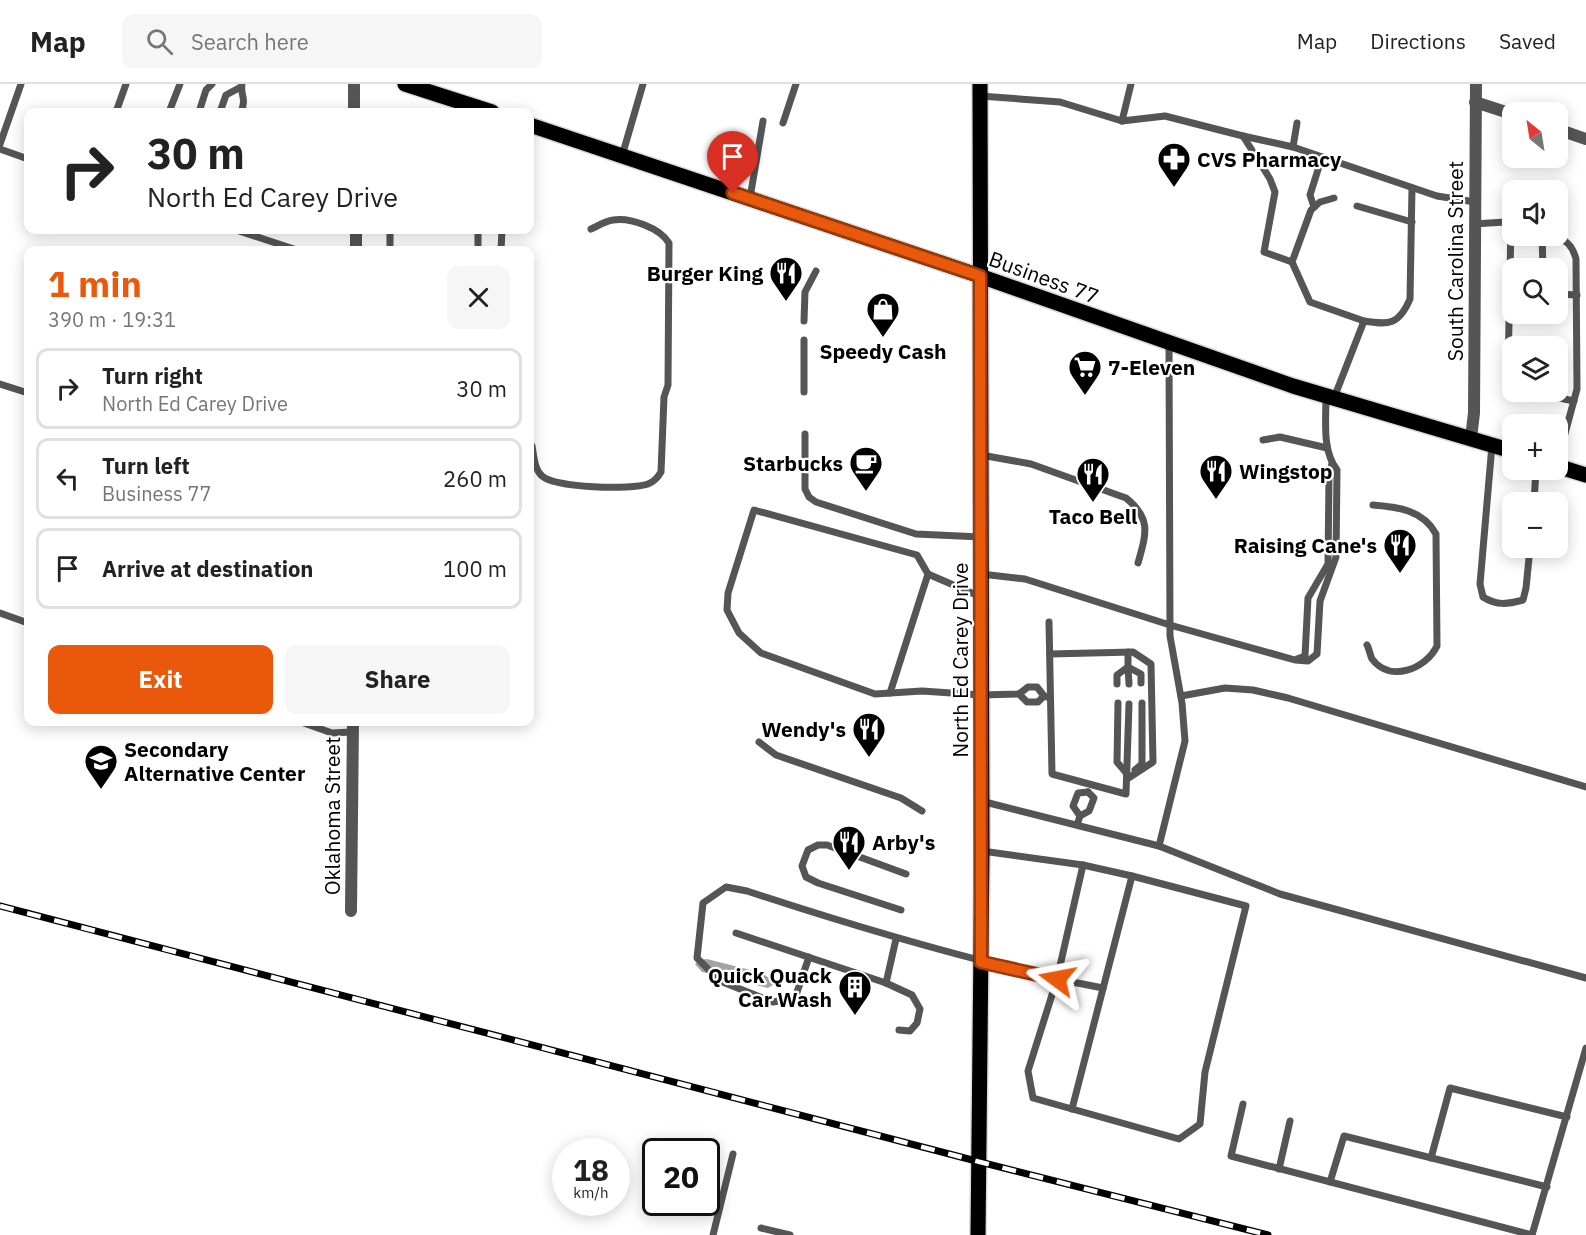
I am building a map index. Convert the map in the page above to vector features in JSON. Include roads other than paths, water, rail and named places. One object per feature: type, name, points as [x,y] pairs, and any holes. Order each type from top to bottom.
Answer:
[{"type":"main road","points":[[405,84],[431,88],[482,108]]},
{"type":"main road","name":"North Ed Carey Drive","points":[[978,1235],[982,851],[980,90]]},
{"type":"main road","name":"Business 77","points":[[534,126],[980,276],[1168,343],[1330,397],[1502,448]]},
{"type":"main road","points":[[1568,469],[1586,475]]},
{"type":"street","points":[[354,84],[354,108]]},
{"type":"street","name":"South Carolina Street","points":[[1471,438],[1474,413],[1476,84]]},
{"type":"street","points":[[1475,102],[1502,111]]},
{"type":"street","points":[[1568,133],[1586,139]]},
{"type":"street","name":"Oklahoma Street","points":[[351,911],[352,727]]},
{"type":"lane","points":[[0,144],[21,84]]},
{"type":"lane","points":[[117,108],[126,84]]},
{"type":"lane","points":[[171,108],[180,84]]},
{"type":"lane","points":[[200,108],[206,90],[212,84]]},
{"type":"lane","points":[[232,84],[241,85]]},
{"type":"lane","points":[[622,156],[643,84]]},
{"type":"lane","points":[[783,123],[796,84]]},
{"type":"lane","points":[[1122,121],[1131,84]]},
{"type":"lane","points":[[221,108],[226,95],[241,85]]},
{"type":"lane","points":[[241,85],[245,102],[243,108]]},
{"type":"lane","points":[[980,90],[1060,102],[1122,121],[1165,116],[1293,147],[1437,196],[1475,202]]},
{"type":"lane","points":[[749,199],[762,121]]},
{"type":"lane","points":[[1293,147],[1297,123]]},
{"type":"lane","points":[[1243,136],[1255,155]]},
{"type":"lane","points":[[0,149],[24,158]]},
{"type":"lane","points":[[1314,207],[1310,195],[1322,157]]},
{"type":"lane","points":[[1262,166],[1275,192],[1264,252],[1292,262]]},
{"type":"lane","points":[[1334,198],[1320,202],[1311,210],[1292,262],[1310,302],[1364,321],[1384,324],[1403,315],[1410,299],[1412,188]]},
{"type":"lane","points":[[1357,206],[1412,222]]},
{"type":"lane","points":[[534,458],[540,474],[548,481],[563,484],[644,485],[651,483],[661,472],[664,396],[668,386],[669,243],[659,232],[630,221],[615,219],[591,229]]},
{"type":"lane","points":[[1474,224],[1502,222]]},
{"type":"lane","points":[[248,234],[285,246]]},
{"type":"lane","points":[[1568,243],[1573,247],[1576,260],[1576,389],[1568,424]]},
{"type":"lane","points":[[1509,336],[1511,246]]},
{"type":"lane","points":[[804,321],[805,292],[816,271]]},
{"type":"lane","points":[[1568,295],[1576,295]]},
{"type":"lane","points":[[981,574],[1025,579],[1170,625],[1294,660],[1308,661],[1317,654],[1320,601],[1336,557],[1337,470],[1327,448],[1330,397],[1364,321]]},
{"type":"lane","points":[[804,340],[804,392]]},
{"type":"lane","points":[[1159,846],[1185,741],[1181,696],[1170,636],[1168,343]]},
{"type":"lane","points":[[0,384],[24,392]]},
{"type":"lane","points":[[1568,400],[1574,401]]},
{"type":"lane","points":[[805,434],[805,489],[809,497],[816,502],[916,534],[981,537]]},
{"type":"lane","points":[[1263,440],[1280,437],[1327,448]]},
{"type":"lane","points":[[1492,445],[1480,584],[1483,597],[1492,602],[1508,604],[1523,600],[1529,558]]},
{"type":"lane","points":[[981,455],[1031,465],[1126,498],[1138,508],[1144,519],[1146,533],[1138,563]]},
{"type":"lane","points":[[1294,660],[1305,656],[1308,598],[1328,564],[1329,478],[1332,463]]},
{"type":"lane","points":[[1367,645],[1372,659],[1396,672],[1411,670],[1422,664],[1432,657],[1437,646],[1436,534],[1431,525],[1421,516],[1407,510],[1373,505]]},
{"type":"lane","points":[[981,597],[928,574],[917,555],[754,510],[728,593],[727,610],[739,633],[761,653],[875,694],[922,691],[981,695],[1019,694],[1027,702],[1038,702],[1047,697]]},
{"type":"lane","points":[[890,693],[928,574]]},
{"type":"lane","points":[[0,613],[24,622]]},
{"type":"lane","points":[[1049,622],[1050,654],[1047,697],[1052,774],[1089,788],[1126,794],[1129,704]]},
{"type":"lane","points":[[1128,652],[1129,684]]},
{"type":"lane","points":[[1050,654],[1133,652],[1151,664],[1153,762],[1128,777]]},
{"type":"lane","points":[[1128,667],[1141,674],[1141,683]]},
{"type":"lane","points":[[1117,684],[1117,675],[1128,667]]},
{"type":"lane","points":[[1181,696],[1225,688],[1253,690],[1288,698],[1586,787]]},
{"type":"lane","points":[[1118,703],[1117,762],[1128,777]]},
{"type":"lane","points":[[1128,777],[1142,764],[1142,703]]},
{"type":"lane","points":[[312,726],[332,733],[352,727]]},
{"type":"lane","points":[[759,742],[776,755],[901,798],[922,811]]},
{"type":"lane","points":[[1080,816],[1073,806],[1078,793],[1089,788]]},
{"type":"lane","points":[[1077,825],[1080,816],[1089,811],[1094,798],[1089,788]]},
{"type":"lane","points":[[981,801],[1159,846],[1280,894],[1586,978]]},
{"type":"lane","points":[[901,910],[818,883],[806,877],[802,866],[808,850],[818,845],[827,845],[906,874]]},
{"type":"lane","points":[[982,851],[1083,865],[1246,906],[1205,1072],[1200,1124],[1179,1139],[1033,1098],[1028,1071],[1057,979],[1083,865]]},
{"type":"lane","points":[[1072,1108],[1132,876]]},
{"type":"lane","points":[[810,1003],[795,998],[773,1002],[720,981],[697,958],[703,903],[726,887],[747,891],[896,939],[981,962],[1103,988]]},
{"type":"lane","points":[[736,933],[886,983],[912,996],[920,1009],[917,1023],[910,1031],[900,1030]]},
{"type":"lane","points":[[886,983],[896,939]]},
{"type":"lane","points":[[795,998],[809,957]]},
{"type":"lane","points":[[1243,1104],[1231,1156],[1532,1235],[1568,1117],[1586,1047]]},
{"type":"lane","points":[[1431,1158],[1450,1088],[1568,1117]]},
{"type":"lane","points":[[1279,1168],[1290,1121]]},
{"type":"lane","points":[[1330,1182],[1344,1136],[1546,1187]]},
{"type":"lane","points":[[713,1235],[733,1154]]},
{"type":"lane","points":[[761,1228],[790,1235]]},
{"type":"railway","points":[[0,906],[1268,1235]]},
{"type":"place","name":"CVS Pharmacy","points":[[1174,188]]},
{"type":"place","name":"Burger King","points":[[786,302]]},
{"type":"place","name":"Speedy Cash","points":[[883,338]]},
{"type":"place","name":"7-Eleven","points":[[1085,396]]},
{"type":"place","name":"Starbucks","points":[[866,492]]},
{"type":"place","name":"Wingstop","points":[[1216,500]]},
{"type":"place","name":"Taco Bell","points":[[1093,503]]},
{"type":"place","name":"Raising Cane's","points":[[1400,574]]},
{"type":"place","name":"Wendy's","points":[[869,758]]},
{"type":"place","name":"Secondary Alternative Center","points":[[101,790]]},
{"type":"place","name":"Arby's","points":[[849,871]]},
{"type":"place","name":"Quick Quack Car Wash","points":[[855,1016]]}]
